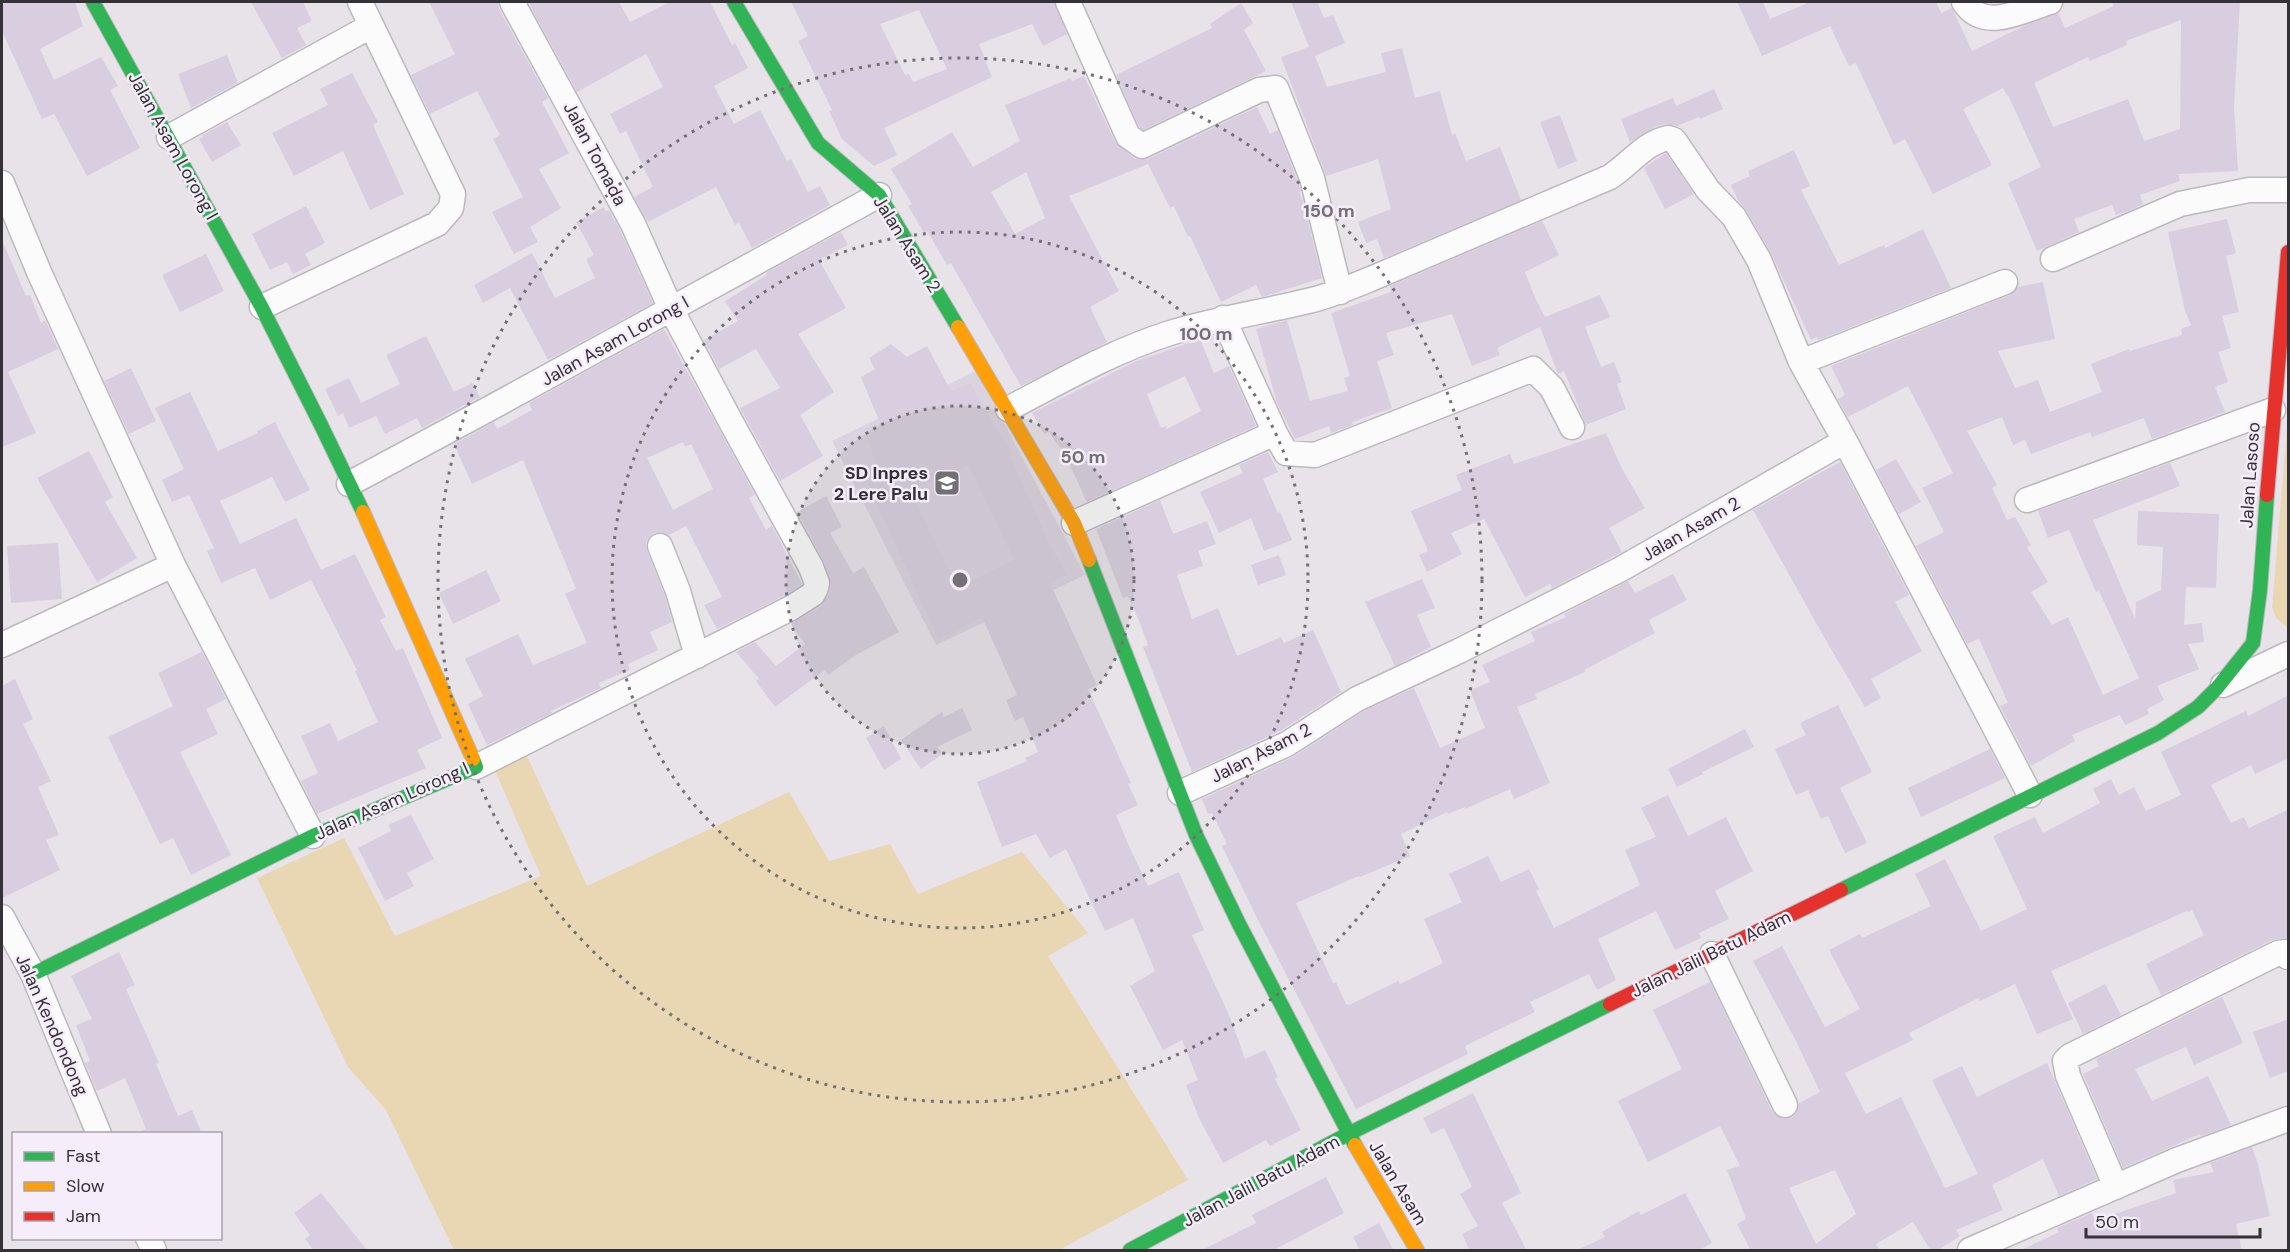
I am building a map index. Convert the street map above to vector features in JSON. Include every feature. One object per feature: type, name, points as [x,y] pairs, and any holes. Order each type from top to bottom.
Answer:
[{"type":"street","name":"Jalan Asam Lorong I","points":[[33,974],[313,836],[476,767],[350,484],[262,307],[93,2]]},
{"type":"street","points":[[262,307],[437,224],[451,208],[453,194],[360,2]]},
{"type":"street","name":"Jalan Tomada","points":[[476,767],[791,608],[813,594],[817,583],[800,545],[671,309],[633,224],[512,2]]},
{"type":"street","name":"Jalan Asam 2","points":[[734,2],[818,143],[879,195],[1074,523],[1196,835],[1239,924],[1348,1134]]},
{"type":"street","points":[[1068,2],[1128,136],[1136,144],[1142,146],[1259,90],[1276,88],[1312,178],[1340,292]]},
{"type":"street","points":[[1964,2],[1973,12],[1983,18],[2000,18],[2050,2]]},
{"type":"street","points":[[169,137],[371,26]]},
{"type":"street","points":[[1008,409],[1093,364],[1167,334],[1223,318],[1309,301],[1340,292],[1610,177],[1625,168],[1641,150],[1668,138],[1674,140],[1708,190],[1734,217],[1759,260],[1801,362],[1845,441],[2030,795]]},
{"type":"street","points":[[2,183],[39,272],[173,565],[313,836]]},
{"type":"street","points":[[2053,259],[2180,204],[2249,190],[2289,190]]},
{"type":"street","name":"Jalan Asam Lorong I","points":[[350,484],[879,195]]},
{"type":"street","name":"Jalan Lasoso","points":[[2217,688],[2253,643],[2260,590],[2273,410],[2289,252]]},
{"type":"street","points":[[1801,362],[2005,282]]},
{"type":"street","points":[[1223,318],[1286,453],[1315,455],[1533,369],[1551,387],[1572,427]]},
{"type":"street","points":[[2027,500],[2273,410]]},
{"type":"street","points":[[1074,523],[1275,433]]},
{"type":"street","name":"Jalan Asam 2","points":[[1180,793],[1287,744],[1357,699],[1459,651],[1621,569],[1845,441]]},
{"type":"street","points":[[660,546],[678,591],[697,656]]},
{"type":"street","points":[[2,645],[173,565]]},
{"type":"street","name":"Jalan Jalil Batu Adam","points":[[1130,1251],[1348,1134],[2158,733],[2198,708],[2217,688],[2289,654]]},
{"type":"street","name":"Jalan Kendondong","points":[[2,917],[33,974],[98,1132]]},
{"type":"street","points":[[2116,1187],[2068,1076],[2065,1061],[2070,1056],[2278,953],[2285,952],[2289,957]]},
{"type":"street","points":[[1712,954],[1785,1105]]},
{"type":"street","points":[[1970,1251],[2176,1160],[2289,1119]]},
{"type":"street","name":"Jalan Asam","points":[[1348,1134],[1417,1251]]},
{"type":"shaded area","name":"SD Inpres 2 Lere Palu","points":[[976,371],[1085,575],[936,645],[832,441]]},
{"type":"shaded area","points":[[2288,417],[2288,628],[2276,618],[2272,608]]},
{"type":"shaded area","points":[[526,754],[587,886],[789,792],[829,861],[890,844],[918,894],[1022,852],[1088,933],[1048,956],[1188,1180],[1059,1250],[454,1250],[386,1110],[348,1067],[257,878],[344,838],[395,936],[541,876],[493,766]]},
{"type":"building","points":[[2,2],[75,2],[83,26],[40,49],[54,80],[101,57],[118,86],[110,90],[140,148],[87,176],[54,114],[42,119],[2,31]]},
{"type":"building","points":[[251,2],[303,2],[312,21],[297,28],[306,45],[282,58]]},
{"type":"building","points":[[429,2],[498,2],[499,9],[548,98],[542,102],[569,153],[539,169],[561,208],[530,227],[538,242],[514,254],[492,212],[523,197],[493,139],[500,135],[477,91],[430,114],[411,75],[455,54]]},
{"type":"building","points":[[528,2],[619,2],[630,22],[670,2],[710,2],[732,45],[735,43],[748,68],[714,86],[734,124],[760,110],[787,161],[791,159],[808,192],[820,186],[830,205],[752,248],[739,223],[735,225],[716,187],[648,222],[634,197],[653,187],[626,131],[620,134],[610,114],[663,87],[646,54],[577,92]]},
{"type":"building","points":[[791,2],[1054,2],[1067,34],[1043,46],[1032,24],[979,44],[992,77],[884,128],[897,155],[874,166],[842,139],[829,111],[832,110],[798,41],[808,36]],"holes":[[[919,10],[947,69],[913,82],[909,74],[905,75],[880,24]]]},
{"type":"building","points":[[1291,2],[1317,2],[1324,18],[1333,15],[1345,43],[1315,56],[1327,87],[1386,72],[1381,53],[1402,48],[1415,98],[1440,91],[1452,135],[1455,133],[1466,161],[1500,147],[1521,200],[1384,258],[1377,239],[1366,243],[1358,222],[1391,209],[1378,159],[1326,176],[1281,57],[1309,47]]},
{"type":"building","points":[[1737,2],[1763,2],[1770,19],[1810,2],[1936,2],[1941,13],[1952,8],[1972,51],[2026,25],[2058,13],[2065,28],[2114,6],[2112,2],[2240,2],[2234,106],[2238,171],[2178,174],[2180,181],[2140,195],[2143,204],[2129,211],[2116,215],[2112,205],[2074,219],[2079,232],[2037,251],[2008,183],[2041,167],[2003,88],[1963,109],[1992,165],[1933,194],[1905,139],[1894,145],[1856,63],[1849,66],[1830,26],[1762,56]],"holes":[[[2181,20],[2180,129],[2144,141],[2128,99],[2053,127],[2034,83],[2088,57],[2090,61],[2127,45],[2126,41]]]},
{"type":"building","points":[[1241,3],[1253,23],[1244,30],[1266,71],[1143,130],[1139,127],[1116,75],[1212,28],[1210,24]]},
{"type":"building","points":[[227,55],[238,83],[191,108],[178,74]]},
{"type":"building","points":[[352,73],[378,122],[373,125],[404,194],[370,210],[343,151],[294,176],[272,133],[328,105],[320,89]]},
{"type":"building","points":[[1084,76],[1115,142],[1134,158],[1140,160],[1148,159],[1257,107],[1270,134],[1278,130],[1298,182],[1322,278],[1262,297],[1256,285],[1221,302],[1190,236],[1188,237],[1174,206],[1170,208],[1148,164],[1069,196],[1119,291],[1090,307],[1107,342],[1021,386],[951,263],[947,265],[927,231],[924,233],[908,206],[912,204],[891,169],[952,132],[973,167],[1020,141],[1005,105],[1071,78],[1072,81]],"holes":[[[1026,172],[1045,218],[1015,234],[991,192]]]},
{"type":"building","points":[[1714,89],[1723,109],[1677,126],[1665,124],[1655,127],[1630,142],[1621,119],[1673,98],[1676,106]]},
{"type":"building","points":[[1560,115],[1577,161],[1558,169],[1540,122]]},
{"type":"building","points":[[227,122],[241,145],[212,162],[199,139],[203,137],[202,135]]},
{"type":"building","points":[[1794,150],[1810,186],[1801,190],[1839,265],[1884,245],[1885,248],[1923,229],[1951,288],[1818,340],[1817,337],[1811,340],[1771,253],[1731,185],[1750,176],[1748,171]]},
{"type":"building","points":[[1666,153],[1694,194],[1665,209],[1644,168]]},
{"type":"building","points":[[306,206],[325,243],[305,254],[311,265],[293,274],[287,262],[270,270],[252,234]]},
{"type":"building","points":[[604,207],[606,211],[609,210],[620,230],[653,303],[548,360],[510,288],[483,303],[474,285],[532,253],[555,298],[595,278],[586,259],[594,255],[576,222]]},
{"type":"building","points":[[2227,219],[2236,253],[2226,256],[2239,312],[2222,316],[2231,348],[2218,352],[2228,382],[2215,387],[2225,412],[2152,439],[2144,418],[2092,437],[2090,432],[2031,454],[2025,440],[2013,445],[2002,417],[1967,431],[1997,485],[1992,488],[2007,520],[2015,517],[2031,545],[2027,547],[2048,582],[2031,592],[2052,625],[2068,617],[2103,695],[2139,678],[2099,591],[2096,592],[2069,530],[2048,538],[2038,511],[2170,463],[2180,486],[2093,520],[2135,619],[2136,602],[2161,590],[2163,547],[2137,545],[2138,511],[2219,514],[2216,588],[2186,587],[2184,625],[2202,623],[2204,642],[2188,644],[2199,669],[2157,686],[2164,700],[2147,709],[2149,714],[2125,725],[2120,715],[2072,735],[2075,741],[2031,766],[2000,706],[2008,703],[1979,639],[1967,644],[1916,546],[1944,532],[1922,488],[1953,473],[1908,386],[1848,417],[1838,399],[1845,395],[1831,366],[2010,295],[2018,287],[2043,282],[2055,339],[1998,351],[2015,388],[2038,380],[2050,412],[2102,392],[2091,364],[2129,349],[2130,351],[2182,335],[2181,329],[2191,325],[2185,311],[2168,232]]},
{"type":"building","points":[[1542,221],[1559,255],[1525,272],[1536,300],[1545,317],[1600,295],[1610,317],[1585,327],[1601,367],[1614,362],[1622,382],[1617,384],[1626,409],[1586,425],[1564,371],[1558,374],[1540,327],[1497,348],[1500,355],[1472,366],[1452,314],[1386,333],[1394,355],[1377,361],[1392,408],[1352,422],[1353,425],[1331,433],[1329,426],[1295,439],[1277,403],[1256,329],[1287,320],[1310,401],[1348,391],[1344,378],[1350,376],[1331,313],[1391,292],[1390,286]]},
{"type":"building","points":[[841,232],[848,245],[819,260],[846,308],[798,334],[834,392],[800,415],[823,456],[780,481],[740,408],[780,388],[756,349],[719,369],[704,340],[738,321],[725,301],[767,275],[766,273]]},
{"type":"building","points":[[2,240],[26,296],[30,295],[41,323],[45,320],[58,349],[8,372],[36,433],[2,447]]},
{"type":"building","points":[[206,254],[224,291],[180,312],[162,275]]},
{"type":"building","points":[[664,329],[755,495],[749,498],[766,530],[772,526],[802,584],[784,596],[717,629],[704,605],[722,597],[686,526],[669,535],[661,532],[654,533],[646,543],[647,551],[665,596],[672,622],[650,632],[658,650],[628,664],[630,670],[599,683],[601,688],[487,745],[468,704],[483,696],[465,659],[518,634],[533,665],[587,643],[565,594],[576,589],[523,460],[472,484],[454,444],[494,422],[497,429],[532,410],[529,403]],"holes":[[[683,442],[685,447],[691,444],[713,489],[673,510],[647,458]]]},
{"type":"building","points":[[426,336],[454,392],[472,383],[480,397],[422,428],[417,418],[385,434],[376,416],[349,428],[343,413],[338,416],[325,389],[349,378],[361,403],[400,384],[386,355]]},
{"type":"building","points":[[1200,339],[1214,373],[1229,366],[1256,426],[1087,502],[1066,457],[1049,432],[1044,434],[1032,413],[1134,362]],"holes":[[[1185,376],[1201,411],[1167,429],[1166,426],[1161,428],[1147,394]]]},
{"type":"building","points":[[891,344],[907,357],[927,346],[951,391],[970,383],[1012,454],[1010,456],[1048,541],[1067,575],[1050,583],[1097,685],[1088,689],[1131,783],[1128,784],[1138,805],[1116,815],[1129,846],[1148,886],[1179,872],[1204,930],[1192,935],[1230,1017],[1245,1059],[1265,1050],[1278,1077],[1275,1079],[1301,1130],[1270,1146],[1266,1140],[1223,1163],[1199,1118],[1186,1085],[1198,1080],[1182,1040],[1163,1050],[1130,986],[1155,971],[1133,918],[1105,931],[1066,849],[1050,858],[1036,834],[1002,847],[977,782],[1027,761],[1025,758],[1038,752],[1023,717],[1015,721],[1006,700],[1017,695],[982,617],[938,639],[862,471],[877,466],[864,430],[880,423],[861,377],[875,369],[869,358]],"holes":[[[968,465],[1014,560],[958,588],[910,490]]]},
{"type":"building","points":[[131,368],[156,421],[129,434],[104,381]]},
{"type":"building","points":[[190,392],[218,451],[258,433],[257,431],[275,422],[310,490],[285,502],[272,477],[220,501],[240,544],[296,518],[321,570],[355,554],[386,617],[380,620],[396,651],[403,648],[442,738],[417,750],[426,768],[317,814],[301,781],[318,773],[301,736],[330,723],[338,741],[378,722],[355,671],[357,670],[311,580],[270,600],[255,568],[221,583],[207,551],[214,548],[189,495],[172,502],[162,480],[184,469],[155,408]]},
{"type":"building","points":[[1606,433],[1622,469],[1645,508],[1609,528],[1622,552],[1552,588],[1550,584],[1525,597],[1484,519],[1451,533],[1462,554],[1427,572],[1419,555],[1428,551],[1411,511],[1462,490],[1456,475],[1510,454],[1514,464]]},
{"type":"building","points":[[89,451],[113,497],[105,502],[137,558],[97,582],[37,478]]},
{"type":"building","points":[[1268,452],[1278,472],[1263,479],[1292,540],[1264,551],[1251,518],[1219,533],[1200,492],[1243,473],[1239,465]]},
{"type":"building","points":[[1896,459],[1921,502],[1899,514],[1876,470]]},
{"type":"building","points":[[1840,462],[1909,595],[1895,602],[1922,651],[1871,679],[1881,698],[1865,707],[1753,510]]},
{"type":"building","points":[[826,496],[842,527],[830,533],[853,573],[864,567],[899,632],[856,655],[828,675],[825,670],[775,707],[756,681],[759,679],[736,652],[755,642],[776,666],[805,644],[791,624],[821,606],[829,594],[831,585],[824,562],[797,512]]},
{"type":"building","points":[[1160,500],[1173,534],[1207,521],[1216,544],[1198,551],[1203,566],[1177,575],[1192,619],[1218,608],[1237,656],[1281,637],[1284,643],[1313,630],[1341,692],[1280,731],[1192,772],[1143,647],[1148,645],[1139,621],[1128,596],[1123,598],[1096,529]]},
{"type":"building","points":[[58,543],[62,599],[11,603],[7,546]]},
{"type":"building","points":[[1279,555],[1286,575],[1258,585],[1251,565]]},
{"type":"building","points":[[486,570],[501,601],[453,624],[439,593]]},
{"type":"building","points":[[1673,574],[1687,600],[1649,620],[1655,633],[1584,670],[1585,672],[1535,694],[1537,699],[1517,707],[1550,783],[1514,799],[1510,789],[1465,809],[1465,807],[1448,814],[1447,812],[1401,834],[1410,856],[1296,903],[1333,983],[1336,982],[1346,1004],[1349,1005],[1398,981],[1400,984],[1443,963],[1424,919],[1462,902],[1449,874],[1488,856],[1501,882],[1529,869],[1539,889],[1536,891],[1554,928],[1640,885],[1625,850],[1656,837],[1641,808],[1668,795],[1688,836],[1726,817],[1753,871],[1715,891],[1729,919],[1699,933],[1701,938],[1675,950],[1656,911],[1598,939],[1616,980],[1597,990],[1589,974],[1530,1002],[1535,1012],[1465,1046],[1468,1054],[1356,1109],[1256,916],[1222,846],[1227,844],[1212,813],[1208,814],[1202,799],[1293,757],[1364,711],[1414,688],[1440,748],[1485,728],[1470,690],[1490,682],[1482,665],[1535,641],[1531,632],[1566,617],[1564,614],[1628,581],[1635,593]]},
{"type":"building","points":[[1422,579],[1435,608],[1417,615],[1431,647],[1395,666],[1365,602]]},
{"type":"building","points":[[202,652],[226,699],[206,709],[218,734],[180,752],[231,855],[191,875],[173,838],[160,844],[108,737],[173,706],[158,673]]},
{"type":"building","points":[[15,679],[33,719],[23,724],[51,781],[38,787],[59,835],[46,840],[60,870],[2,898],[2,686]]},
{"type":"building","points":[[2289,695],[2289,758],[2255,774],[2251,765],[2211,785],[2231,823],[2244,817],[2249,828],[2289,809],[2289,937],[2272,940],[2161,995],[2146,964],[2204,935],[2192,910],[2187,911],[2051,971],[2073,1019],[2037,1034],[2015,984],[1980,1001],[1978,998],[1909,1033],[1913,1040],[1845,1073],[1866,1114],[1901,1097],[1945,1188],[1978,1174],[1932,1080],[1962,1066],[1977,1097],[2047,1063],[2097,1179],[2059,1196],[2043,1159],[1992,1185],[2003,1210],[1956,1230],[1960,1236],[1937,1251],[1931,1251],[1913,1222],[1876,1244],[1881,1251],[1751,1251],[1737,1224],[1746,1219],[1727,1170],[1740,1166],[1720,1126],[1648,1162],[1618,1101],[1682,1069],[1653,1010],[1710,982],[1772,1111],[1783,1119],[1792,1118],[1797,1112],[1799,1103],[1820,1092],[1796,1041],[1753,961],[1782,946],[1825,1027],[1860,1009],[1829,950],[1860,934],[1862,938],[1931,906],[1915,874],[1945,859],[1981,931],[2027,909],[1993,836],[2035,817],[2043,833],[2100,803],[2093,789],[2111,779],[2119,795],[2134,787],[2146,811],[2181,795],[2161,752],[2246,711],[2248,716]],"holes":[[[1835,1170],[1856,1214],[1816,1244],[1789,1188]]]},
{"type":"building","points":[[1838,705],[1872,772],[1840,788],[1867,843],[1845,853],[1828,816],[1821,819],[1808,790],[1796,795],[1775,749],[1806,735],[1800,723]]},
{"type":"building","points":[[962,708],[972,730],[937,747],[943,754],[921,769],[901,740],[942,712],[944,717]]},
{"type":"building","points":[[884,726],[901,759],[884,770],[866,738]]},
{"type":"building","points":[[1745,729],[1754,747],[1677,787],[1668,769]]},
{"type":"building","points":[[1990,749],[2005,778],[1921,817],[1908,788]]},
{"type":"building","points":[[411,815],[434,859],[407,873],[414,886],[385,901],[358,848],[391,831],[388,825]]},
{"type":"building","points":[[119,952],[135,985],[126,989],[159,1063],[156,1064],[178,1116],[192,1110],[201,1132],[140,1132],[146,1129],[125,1078],[97,1091],[85,1063],[90,1061],[76,1025],[92,1019],[71,976]]},
{"type":"building","points":[[2105,984],[2121,1015],[2083,1034],[2068,1003]]},
{"type":"building","points":[[2222,997],[2243,1043],[2194,1065],[2186,1047],[2135,1069],[2152,1101],[2208,1076],[2231,1125],[2201,1136],[2200,1134],[2123,1168],[2083,1074],[2099,1066],[2096,1059]]},
{"type":"building","points":[[2289,1019],[2289,1071],[2270,1078],[2253,1032]]},
{"type":"building","points":[[1473,1093],[1521,1193],[1502,1203],[1527,1251],[1470,1251],[1462,1234],[1478,1226],[1460,1194],[1472,1187],[1444,1128],[1431,1134],[1423,1118]]},
{"type":"building","points":[[2252,1147],[2270,1216],[2236,1224],[2242,1251],[2019,1251],[2059,1232],[2057,1228],[2092,1213],[2095,1221],[2176,1193],[2173,1180],[2214,1172],[2210,1163]]},
{"type":"building","points":[[1326,1177],[1344,1213],[1272,1251],[1200,1251],[1256,1223],[1252,1215]]},
{"type":"building","points":[[321,1193],[368,1251],[314,1251],[305,1239],[310,1235],[294,1213]]},
{"type":"building","points":[[1685,1193],[1712,1243],[1697,1251],[1575,1251],[1605,1237],[1602,1232],[1639,1211],[1641,1215]]},
{"type":"building","points":[[1379,1223],[1394,1251],[1360,1251],[1353,1237]]},
{"type":"traffic: fast","points":[[93,2],[261,306],[363,512]]},
{"type":"traffic: fast","points":[[734,2],[818,143],[879,195],[958,327]]},
{"type":"traffic: fast","points":[[1841,890],[2158,733],[2198,707],[2217,688],[2253,643],[2260,590],[2267,495]]},
{"type":"traffic: fast","points":[[1089,560],[1196,835],[1239,924],[1355,1145]]},
{"type":"traffic: fast","points":[[33,974],[313,836],[476,767],[473,759]]},
{"type":"traffic: fast","points":[[1130,1250],[1348,1134],[1610,1004]]},
{"type":"traffic: slow","points":[[958,327],[1074,523],[1089,560]]},
{"type":"traffic: slow","points":[[363,512],[473,759]]},
{"type":"traffic: slow","points":[[1355,1145],[1417,1250]]},
{"type":"traffic: jam","points":[[2267,495],[2288,252]]},
{"type":"traffic: jam","points":[[1610,1004],[1841,890]]},
{"type":"place","name":"SD Inpres 2 Lere Palu","points":[[947,483]]}]
